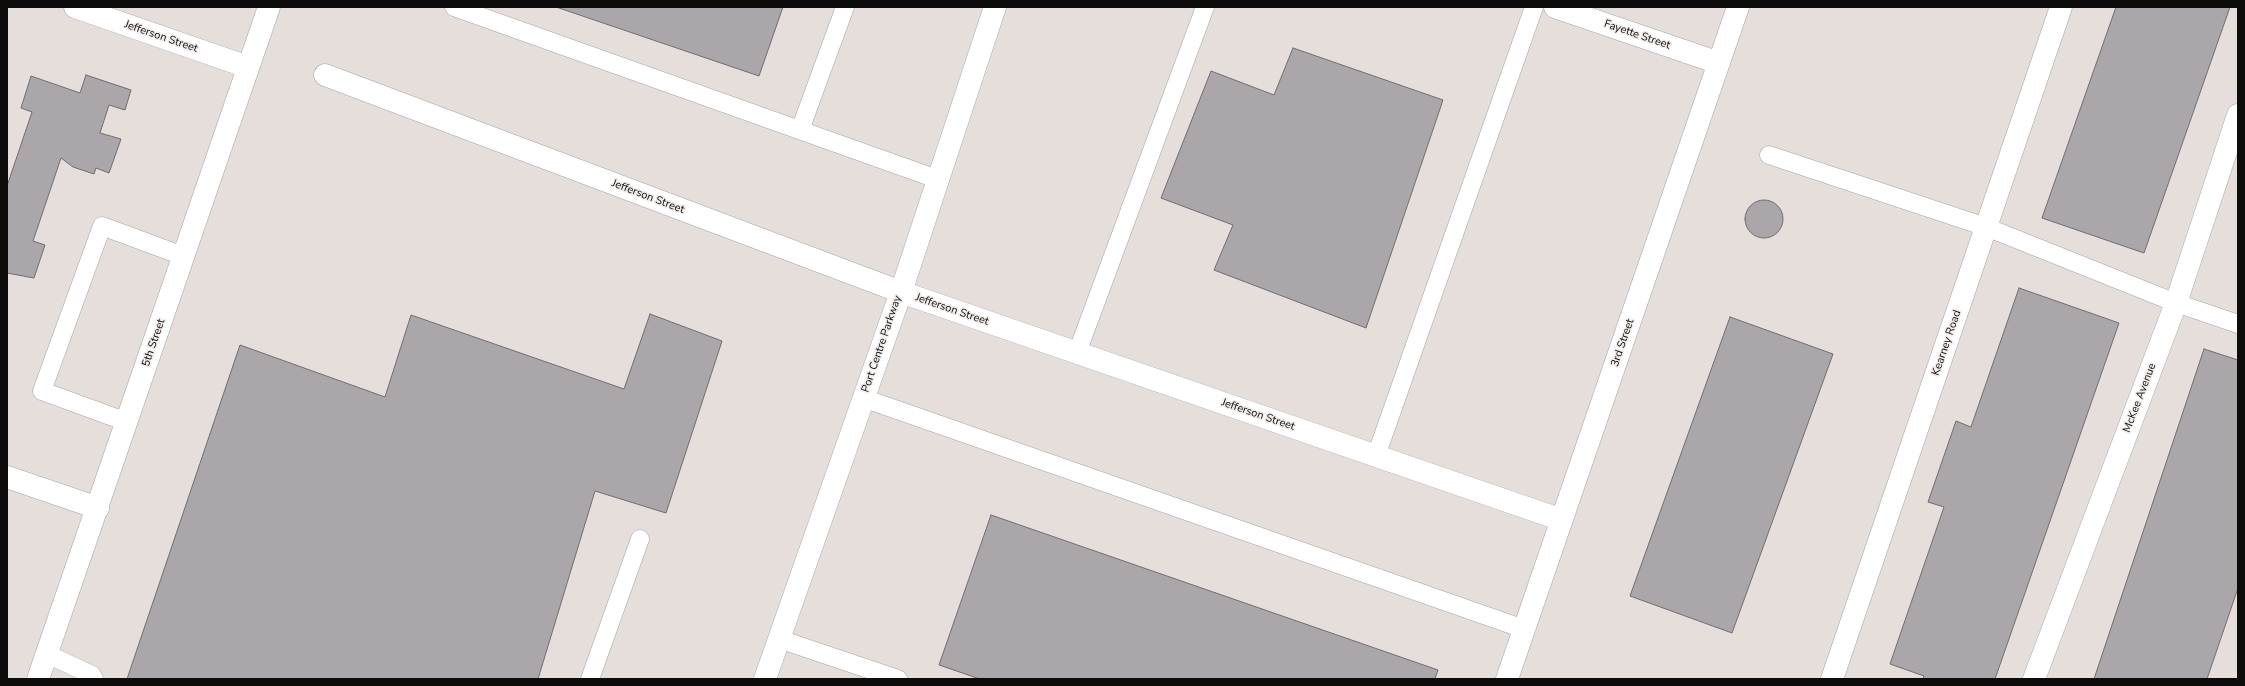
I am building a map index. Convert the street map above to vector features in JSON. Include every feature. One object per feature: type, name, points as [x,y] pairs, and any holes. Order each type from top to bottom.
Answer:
[{"type":"street","name":"Jefferson Street","points":[[75,7],[248,67]]},
{"type":"street","name":"5th Street","points":[[38,679],[98,508],[268,7]]},
{"type":"street","name":"Port Centre Parkway","points":[[765,679],[901,292],[995,7]]},
{"type":"street","name":"Fayette Street","points":[[1555,7],[1719,63]]},
{"type":"street","name":"3rd Street","points":[[1507,679],[1738,7]]},
{"type":"street","name":"Kearney Road","points":[[1832,679],[2062,7]]},
{"type":"street","name":"Jefferson Street","points":[[325,75],[901,292],[1562,520]]},
{"type":"street","name":"McKee Avenue","points":[[2034,679],[2176,303],[2238,114]]},
{"type":"street","points":[[7,477],[98,508]]},
{"type":"lane","points":[[454,7],[938,179]]},
{"type":"lane","points":[[800,130],[845,7]]},
{"type":"lane","points":[[1077,353],[1205,7]]},
{"type":"lane","points":[[1376,456],[1534,7]]},
{"type":"lane","points":[[1769,155],[1986,227],[2176,303],[2238,324]]},
{"type":"lane","points":[[127,422],[42,391],[102,226],[184,256]]},
{"type":"lane","points":[[863,398],[1524,630]]},
{"type":"lane","points":[[590,679],[640,539]]},
{"type":"lane","points":[[779,639],[898,679]]},
{"type":"lane","points":[[47,654],[92,675],[94,679]]},
{"type":"building","points":[[556,7],[783,7],[759,76]]},
{"type":"building","points":[[2116,7],[2230,7],[2144,253],[2042,218]]},
{"type":"building","points":[[1293,48],[1443,100],[1366,328],[1214,270],[1233,225],[1161,198],[1211,71],[1274,95]]},
{"type":"building","points":[[86,75],[131,90],[125,110],[109,105],[100,133],[121,139],[109,173],[96,168],[94,174],[73,167],[61,158],[33,241],[45,245],[34,278],[7,273],[7,186],[32,112],[21,108],[31,76],[80,93]]},
{"type":"building","points":[[1760,200],[1768,200],[1775,203],[1780,208],[1783,219],[1780,230],[1775,235],[1768,238],[1760,238],[1753,235],[1748,230],[1745,223],[1745,215],[1748,208],[1753,203]]},
{"type":"building","points":[[2019,288],[2119,323],[1995,679],[1923,679],[1924,676],[1890,664],[1944,507],[1928,502],[1956,421],[1971,427]]},
{"type":"building","points":[[650,314],[722,341],[666,513],[595,491],[538,679],[127,679],[240,345],[385,397],[411,315],[624,389]]},
{"type":"building","points":[[1730,317],[1833,354],[1732,633],[1630,596]]},
{"type":"building","points":[[2204,349],[2238,360],[2238,588],[2207,679],[2094,679]]},
{"type":"building","points":[[991,515],[1438,670],[1435,679],[980,679],[939,665]]}]
